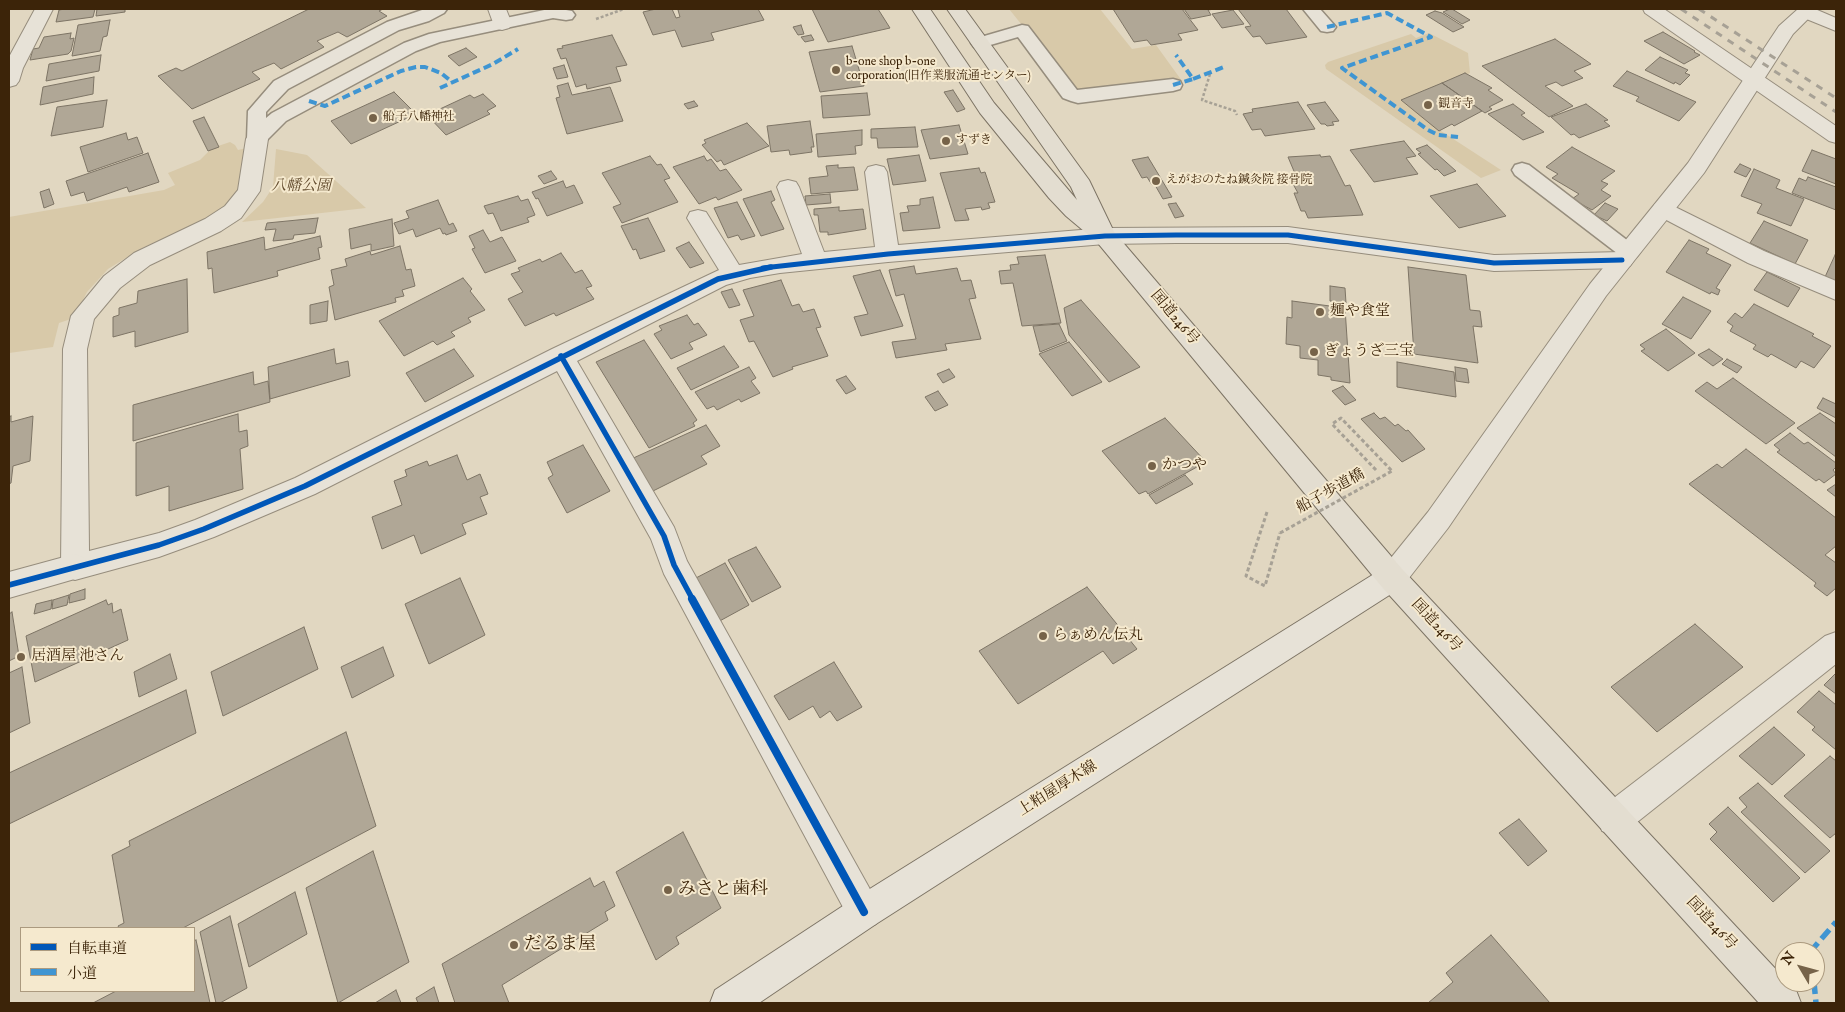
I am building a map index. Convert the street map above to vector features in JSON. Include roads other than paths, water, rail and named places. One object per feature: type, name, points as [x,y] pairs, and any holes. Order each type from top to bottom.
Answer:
[{"type":"highway","name":"国道246号","points":[[921,9],[987,108],[1074,211],[1105,236],[1392,578],[1783,1003]]},
{"type":"highway","name":"国道246号","points":[[956,9],[1081,185],[1105,236]]},
{"type":"street","points":[[9,81],[13,68],[44,9]]},
{"type":"street","points":[[1652,9],[1836,136]]},
{"type":"street","points":[[1807,10],[1836,24]]},
{"type":"street","name":"上粕屋厚木線","points":[[728,1003],[864,912],[1392,578],[1438,520],[1598,290],[1696,168],[1786,30],[1807,10]]},
{"type":"street","points":[[75,567],[75,349],[83,316],[112,282],[142,259],[213,225],[233,212],[249,191],[257,139]]},
{"type":"street","points":[[876,172],[888,254]]},
{"type":"street","points":[[788,187],[816,261]]},
{"type":"street","points":[[1663,209],[1756,257],[1836,291]]},
{"type":"street","points":[[698,218],[733,274]]},
{"type":"street","points":[[9,585],[159,545],[204,529],[305,486],[561,356],[718,279],[733,274],[780,265],[816,261],[1105,236],[1288,235],[1494,263],[1625,256]]},
{"type":"street","points":[[561,356],[664,536],[674,565],[864,912]]},
{"type":"street","points":[[1614,819],[1836,646]]},
{"type":"lane","points":[[257,139],[257,111],[281,85],[393,26],[423,17],[438,9]]},
{"type":"lane","points":[[1311,9],[1327,27]]},
{"type":"lane","points":[[257,139],[279,117],[410,47],[499,16],[553,13],[566,16]]},
{"type":"lane","points":[[980,42],[1022,30],[1070,94],[1078,97],[1173,85]]},
{"type":"lane","points":[[1522,170],[1625,256]]},
{"type":"railway","points":[[1681,9],[1836,112]]},
{"type":"railway","points":[[1699,9],[1836,98]]},
{"type":"place","name":"b-one shop b-one corporation(旧作業服流通センター)","points":[[836,70]]},
{"type":"place","name":"観音寺","points":[[1428,105]]},
{"type":"place","name":"船子八幡神社","points":[[373,118]]},
{"type":"place","name":"すずき","points":[[946,141]]},
{"type":"place","name":"えがおのたね鍼灸院 接骨院","points":[[1156,181]]},
{"type":"place","name":"麺や食堂","points":[[1320,312]]},
{"type":"place","name":"ぎょうざ三宝","points":[[1314,352]]},
{"type":"place","name":"かつや","points":[[1152,466]]},
{"type":"place","name":"らぁめん伝丸","points":[[1043,636]]},
{"type":"place","name":"居酒屋 池さん","points":[[21,657]]},
{"type":"place","name":"みさと歯科","points":[[668,890]]},
{"type":"place","name":"だるま屋","points":[[514,945]]},
{"type":"park label","name":"八幡公園","points":[[301,187]]}]
